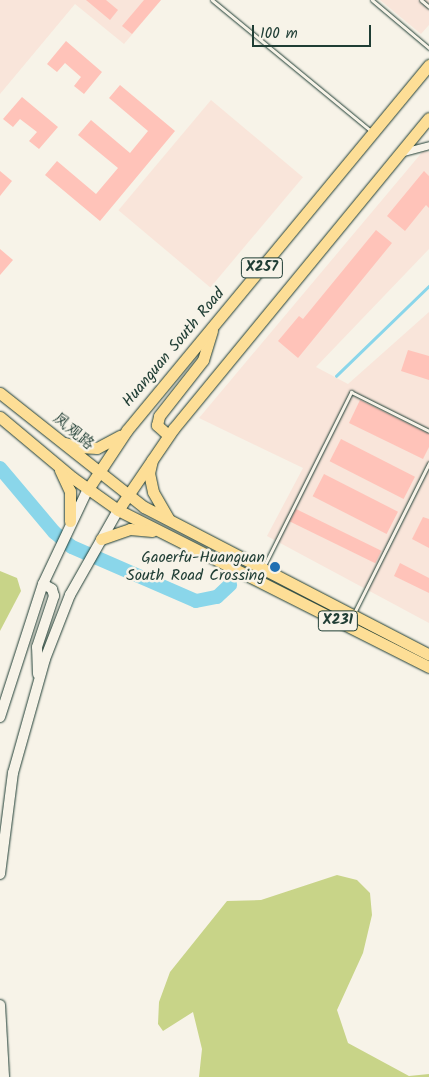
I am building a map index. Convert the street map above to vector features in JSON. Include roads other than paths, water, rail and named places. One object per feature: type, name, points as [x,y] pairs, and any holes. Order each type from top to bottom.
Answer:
[{"type":"main road","name":"Huanguan South Road","points":[[88,489],[128,430],[429,65]]},
{"type":"main road","name":"X257","points":[[118,510],[168,435],[429,118]]},
{"type":"main road","points":[[168,435],[160,429],[157,420],[203,360],[213,326]]},
{"type":"main road","name":"凤观路","points":[[0,393],[127,496]]},
{"type":"main road","name":"X231","points":[[0,417],[54,463],[118,510],[171,537],[254,570],[353,616],[429,655]]},
{"type":"main road","points":[[52,435],[68,444],[87,448],[106,444],[128,430]]},
{"type":"main road","points":[[153,455],[149,473],[153,492],[161,510],[175,525]]},
{"type":"main road","points":[[54,463],[70,491],[70,522]]},
{"type":"main road","name":"X231","points":[[127,496],[221,556]]},
{"type":"main road","points":[[101,540],[130,529],[157,532],[171,537]]},
{"type":"main road","name":"X231","points":[[254,570],[429,667]]},
{"type":"street","points":[[400,153],[429,145]]},
{"type":"street","name":"Huanguan South Road","points":[[43,584],[70,522],[88,489]]},
{"type":"street","points":[[0,874],[13,773],[38,680],[61,615],[80,575],[118,510]]},
{"type":"street","points":[[0,717],[43,584],[52,588],[54,596],[37,647],[38,680]]},
{"type":"street","points":[[0,1005],[4,1077]]},
{"type":"lane","points":[[212,0],[373,133]]},
{"type":"lane","points":[[372,0],[429,48]]},
{"type":"lane","points":[[420,0],[429,7]]},
{"type":"lane","points":[[254,570],[351,392],[429,431]]},
{"type":"lane","points":[[353,616],[429,463]]},
{"type":"waterway","points":[[336,376],[429,286]]},
{"type":"waterway","points":[[0,468],[54,532],[72,547],[196,601],[217,597],[230,585]]},
{"type":"place","name":"Gaoerfu-Huanguan South Road Crossing","points":[[275,567]]}]
